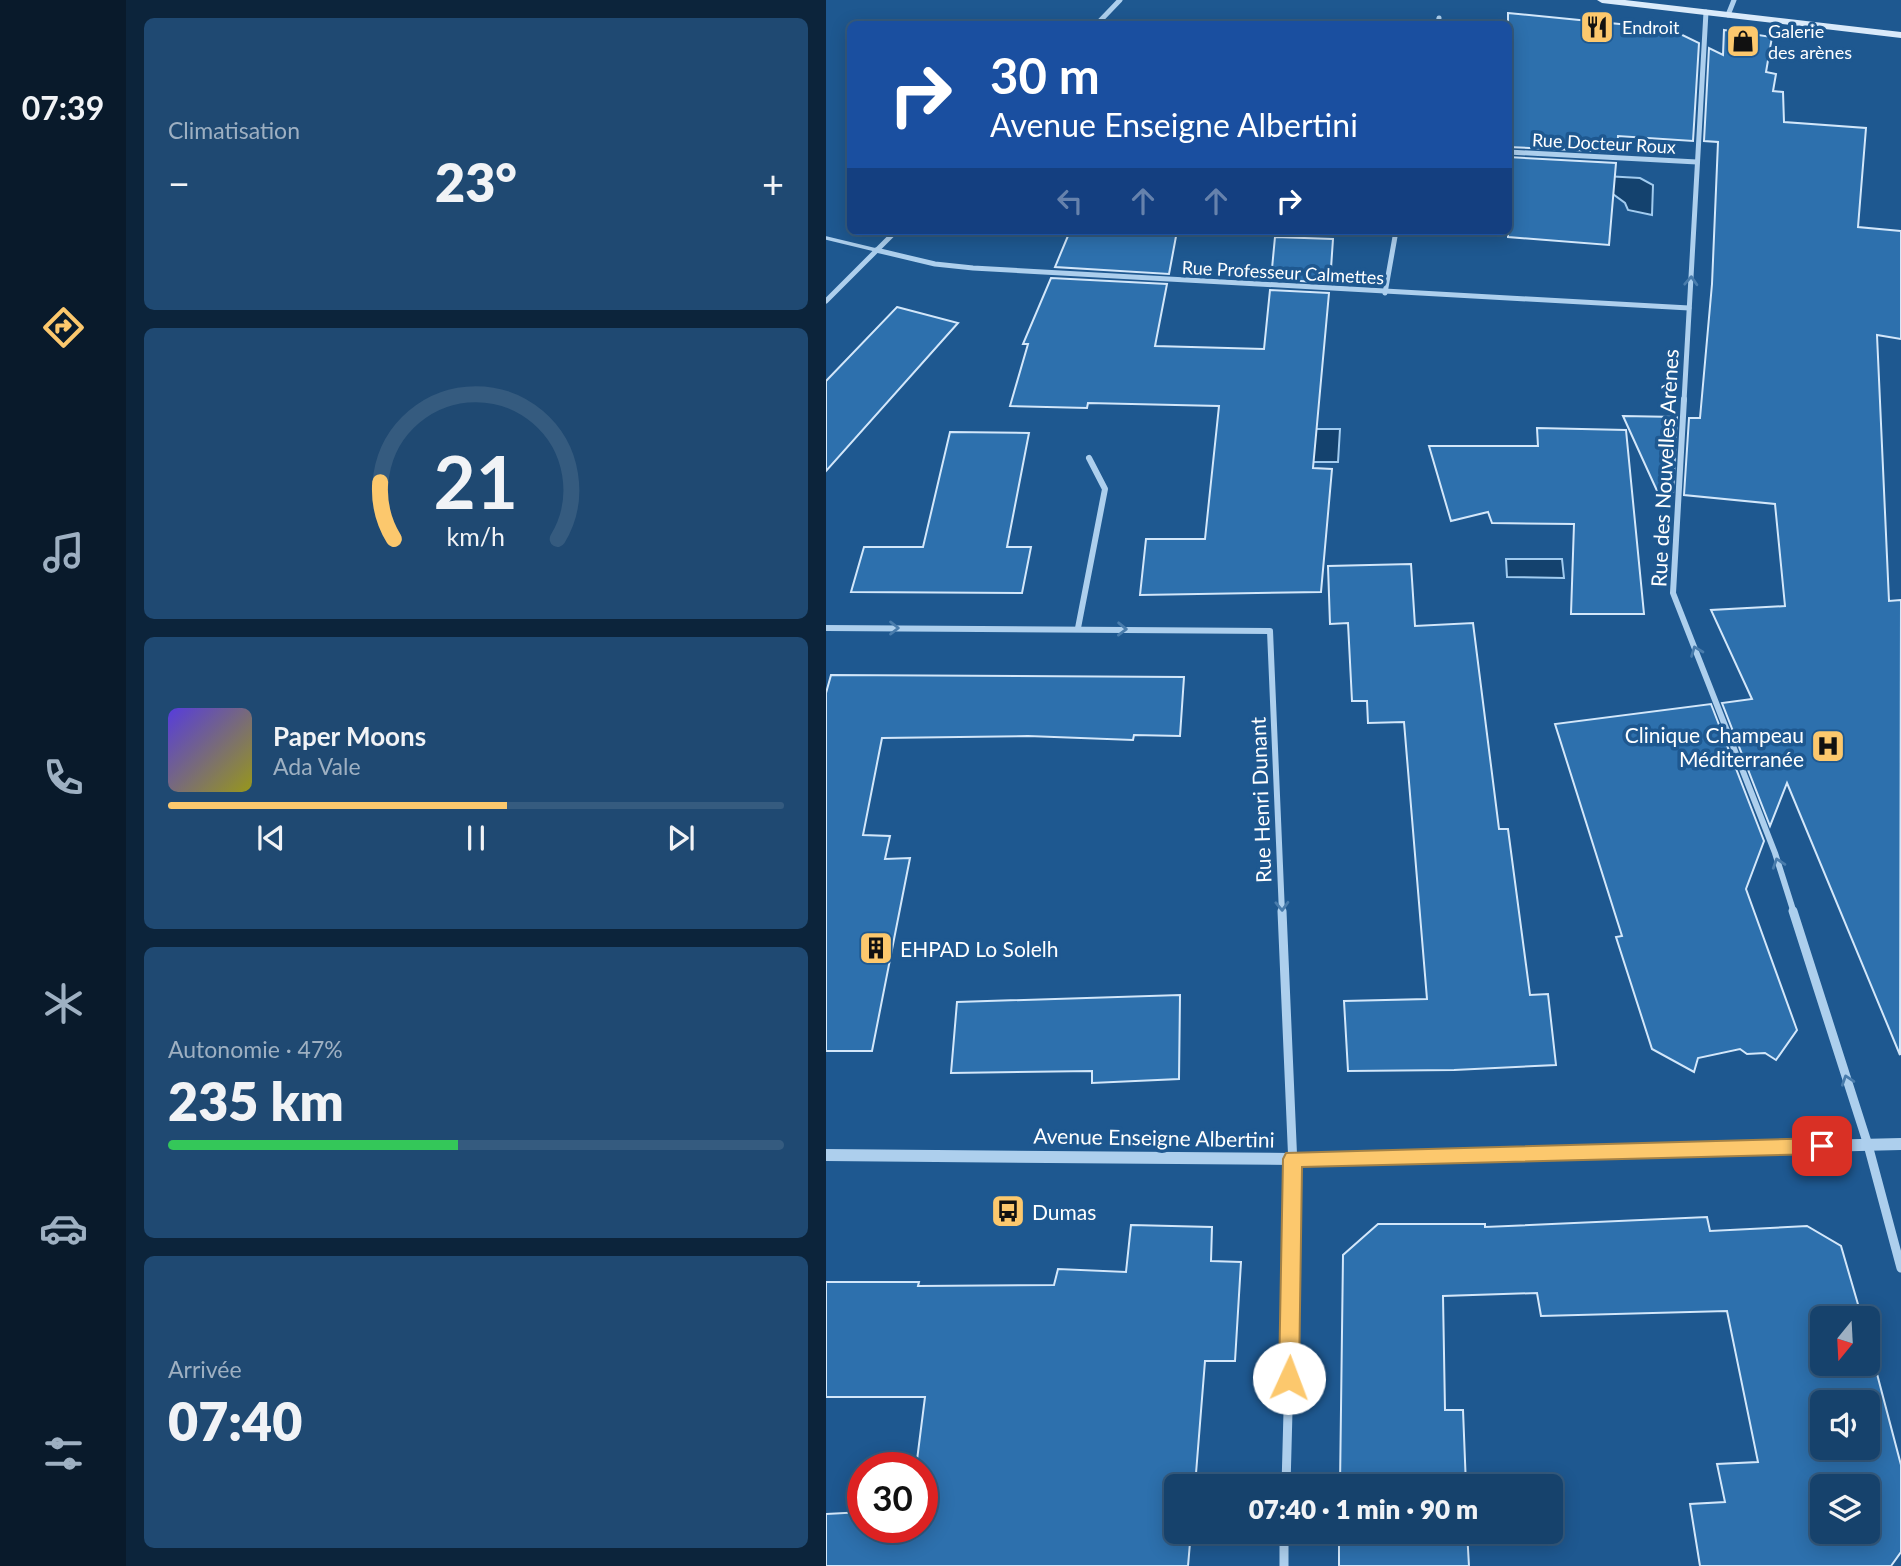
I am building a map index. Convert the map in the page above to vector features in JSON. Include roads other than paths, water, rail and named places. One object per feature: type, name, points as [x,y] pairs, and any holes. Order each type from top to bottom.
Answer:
[{"type":"main road","points":[[1602,0],[1901,35]]},
{"type":"street","points":[[1100,21],[1119,0]]},
{"type":"street","points":[[1728,15],[1734,0]]},
{"type":"street","name":"Rue des Nouvelles Arènes","points":[[1706,12],[1673,593],[1775,853],[1868,1145],[1901,1268]]},
{"type":"street","name":"Rue Docteur Roux","points":[[1512,152],[1697,162]]},
{"type":"street","points":[[826,301],[892,235]]},
{"type":"street","points":[[1385,293],[1395,235]]},
{"type":"street","name":"Rue Professeur Calmettes","points":[[876,250],[952,266],[1385,293],[1689,308]]},
{"type":"street","points":[[1078,628],[1105,489],[1089,458]]},
{"type":"street","name":"Rue Henri Dunant","points":[[826,628],[1270,631],[1293,1159]]},
{"type":"street","name":"Avenue Enseigne Albertini","points":[[826,1154],[1293,1159],[1901,1144]]},
{"type":"street","points":[[1286,1474],[1293,1159]]},
{"type":"street","points":[[1283,1566],[1284,1544]]},
{"type":"lane","points":[[826,238],[876,250]]},
{"type":"water","points":[[1587,175],[1640,178],[1653,185],[1652,215],[1628,210],[1625,203]]},
{"type":"water","points":[[1313,429],[1340,429],[1338,462],[1312,462]]},
{"type":"water","points":[[1506,559],[1562,559],[1564,578],[1507,577]]},
{"type":"place","name":"Endroit","points":[[1597,27]]},
{"type":"place","name":"Galerie des arènes","points":[[1743,41]]},
{"type":"place","name":"Clinique Champeau Méditerranée","points":[[1828,746]]},
{"type":"place","name":"EHPAD Lo Solelh","points":[[876,948]]},
{"type":"place","name":"Dumas","points":[[1008,1211]]}]
